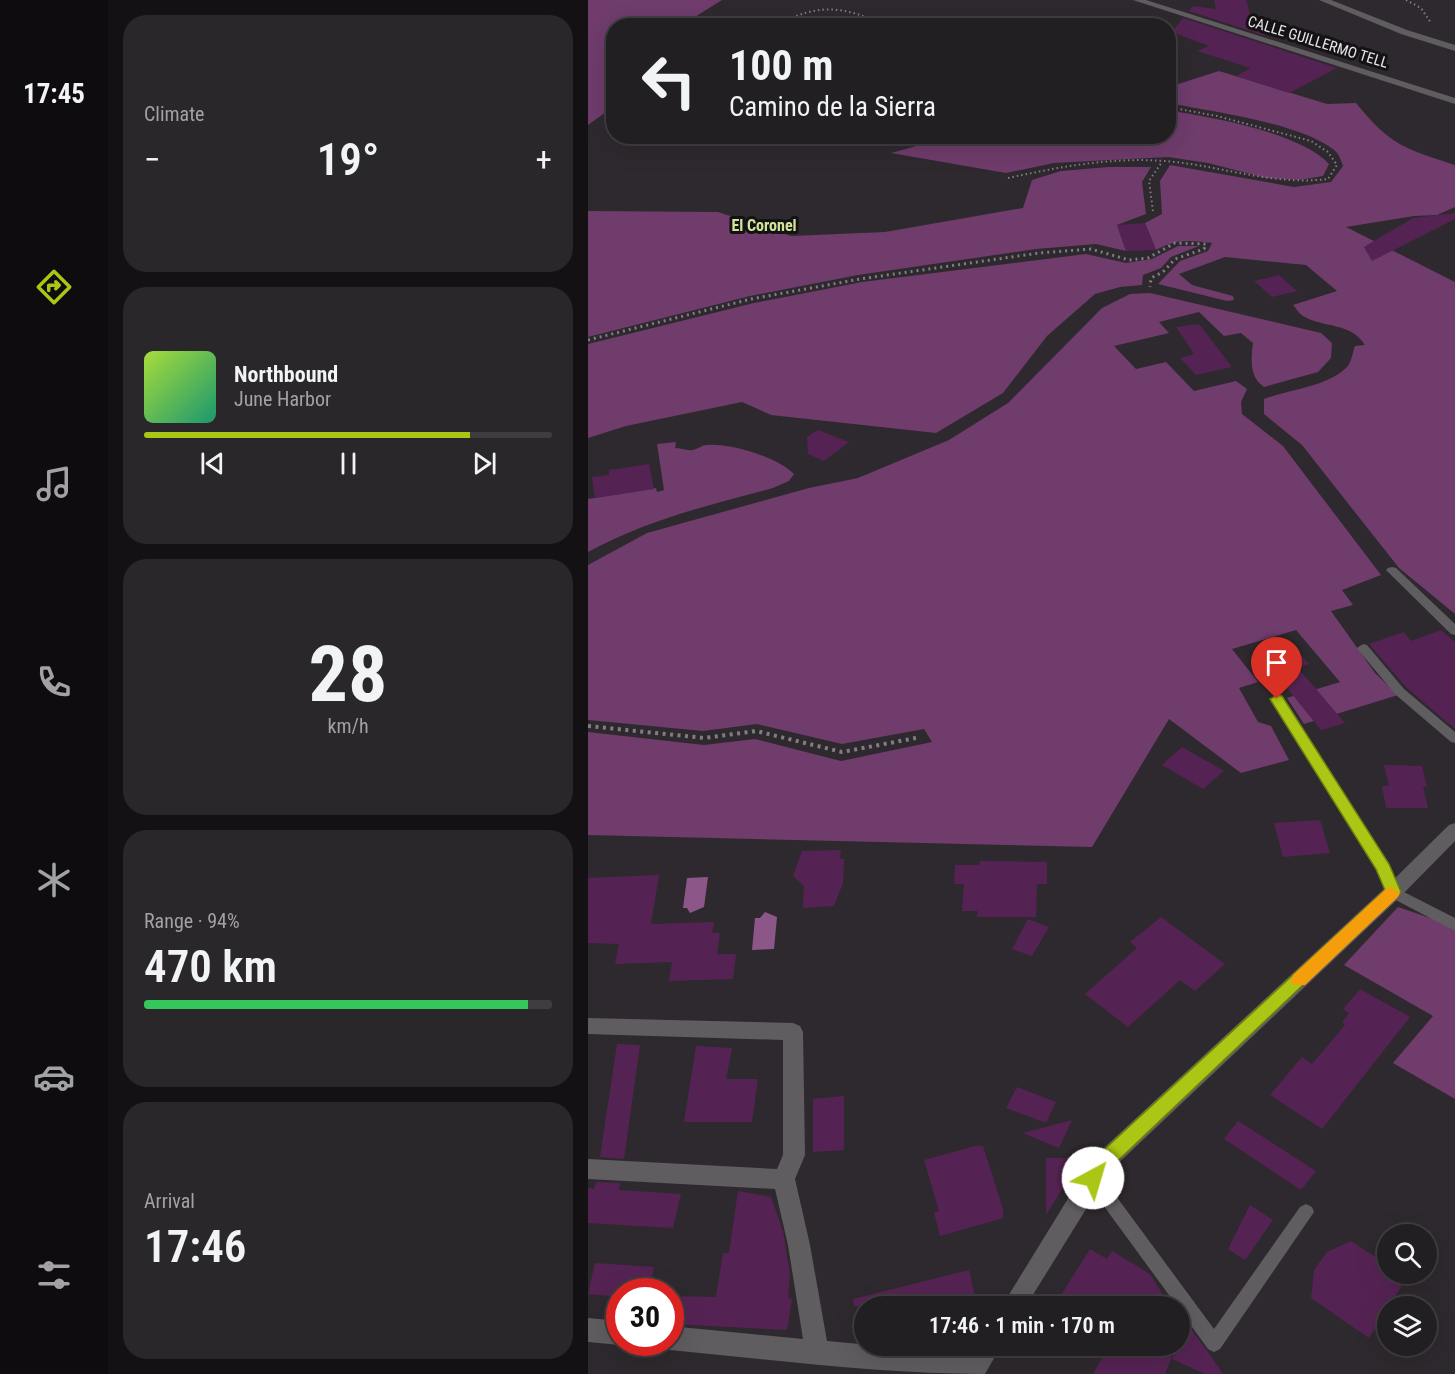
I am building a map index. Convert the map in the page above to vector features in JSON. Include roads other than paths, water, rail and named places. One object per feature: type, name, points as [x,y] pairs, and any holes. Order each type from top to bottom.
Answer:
[{"type":"street","name":"CALLE GUILLERMO TELL","points":[[1137,0],[1455,101]]},
{"type":"street","points":[[1323,0],[1404,33],[1455,48]]},
{"type":"street","points":[[1019,1296],[1101,1165],[1393,892],[1455,830]]},
{"type":"street","points":[[588,1026],[793,1032],[794,1155],[784,1179],[799,1245],[818,1353]]},
{"type":"street","points":[[588,1169],[784,1179]]},
{"type":"street","points":[[588,1330],[606,1332]]},
{"type":"street","points":[[684,1339],[973,1371],[983,1356]]},
{"type":"lane","points":[[1392,570],[1455,631]]},
{"type":"lane","points":[[1363,648],[1400,692],[1455,739]]},
{"type":"lane","points":[[1277,699],[1383,868],[1393,892],[1455,925]]},
{"type":"lane","points":[[1093,1178],[1214,1343],[1306,1212]]},
{"type":"district","name":"El Coronel","points":[[764,225]]}]
